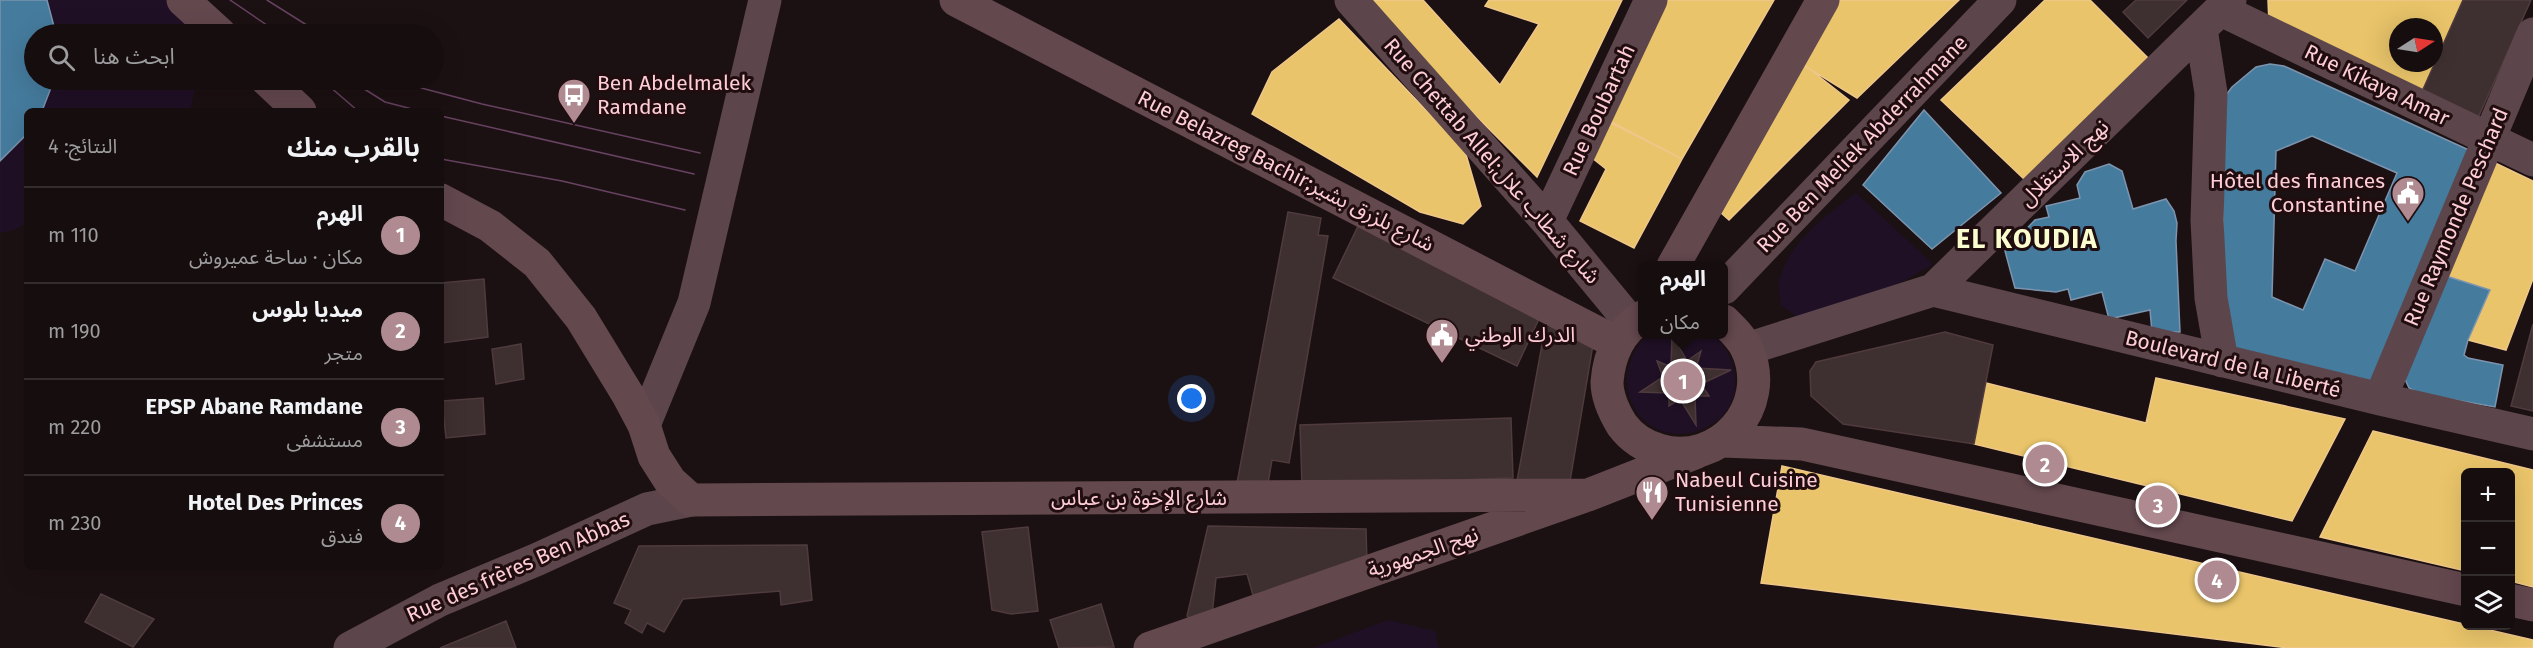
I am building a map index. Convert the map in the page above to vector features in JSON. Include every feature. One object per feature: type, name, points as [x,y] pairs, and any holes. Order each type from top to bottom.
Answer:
[{"type":"street","points":[[183,0],[209,24]]},
{"type":"street","points":[[644,425],[694,303],[765,0]]},
{"type":"street","name":"Rue Belazreg Bachir;شارع بلزرق بشير","points":[[956,0],[1630,328]]},
{"type":"street","name":"Rue Chettab Allel;شارع شطاب علال","points":[[1351,0],[1547,220],[1630,328]]},
{"type":"street","name":"Rue Boubartah","points":[[1547,220],[1651,0]]},
{"type":"street","points":[[1676,261],[1823,0]]},
{"type":"street","name":"Rue Ben Meliek Abderrahmane","points":[[1728,284],[2000,0]]},
{"type":"street","points":[[2217,13],[2211,93],[2207,220],[2211,298],[2222,361]]},
{"type":"street","name":"Rue Kikaya Amar","points":[[2217,13],[2533,160]]},
{"type":"street","name":"نهج الاستقلال","points":[[1747,349],[1933,290],[2217,13]]},
{"type":"street","name":"Rue Raymonde Peschard","points":[[2380,399],[2533,34]]},
{"type":"street","points":[[278,90],[297,108]]},
{"type":"street","points":[[444,202],[490,226],[537,263],[581,318],[628,395],[644,425],[654,456],[670,482],[691,500]]},
{"type":"street","name":"Boulevard de la Liberté","points":[[1933,290],[2533,435]]},
{"type":"street","points":[[1709,447],[1741,423],[1752,400],[1754,374],[1747,349],[1728,325]]},
{"type":"street","points":[[1630,328],[1608,365],[1607,390],[1614,413],[1628,433],[1648,447],[1672,454],[1709,447],[1802,444],[2461,589]]},
{"type":"street","name":"نهج الجمهورية","points":[[1150,648],[1588,495],[1709,447]]},
{"type":"street","name":"شارع الإخوة بن عباس","points":[[691,500],[1588,495]]},
{"type":"street","name":"Rue des frères Ben Abbas","points":[[350,648],[440,600],[538,559],[647,509],[691,500]]},
{"type":"street","points":[[2515,601],[2533,605]]},
{"type":"shaded area","points":[[0,0],[168,0],[193,24],[24,24],[24,90],[195,90],[191,108],[24,108],[24,225],[0,233]]},
{"type":"shaded area","points":[[1856,193],[1933,264],[1897,285],[1802,321],[1781,305],[1779,281],[1784,267],[1791,254],[1810,231]]},
{"type":"shaded area","points":[[1645,339],[1717,339],[1727,352],[1734,372],[1734,392],[1731,402],[1719,419],[1693,432],[1672,433],[1653,427],[1639,414],[1630,397],[1627,377],[1633,356]]},
{"type":"shaded area","points":[[1388,620],[1435,631],[1439,648],[1313,648]]},
{"type":"building: سكن","points":[[1360,0],[1423,0],[1500,85],[1539,24],[1485,6],[1489,0],[1622,0],[1537,177]]},
{"type":"building: سكن","points":[[1660,0],[1774,0],[1682,159],[1604,118]]},
{"type":"building: سكن","points":[[1839,0],[1959,0],[1857,98],[1800,63]]},
{"type":"building: سكن","points":[[2045,0],[2090,0],[2150,60],[2024,179],[1941,100]]},
{"type":"building: سكن","points":[[2268,0],[2463,0],[2443,45],[2443,18],[2389,18],[2389,72],[2431,72],[2421,94],[2269,24]]},
{"type":"building: سكن","points":[[1339,19],[1465,151],[1481,206],[1463,224],[1420,212],[1252,114],[1272,72]]},
{"type":"building: سكن","points":[[1802,63],[1849,100],[1729,220],[1719,211]]},
{"type":"building: سكن","points":[[1609,122],[1682,159],[1634,248],[1580,221],[1606,169],[1591,157]]},
{"type":"building: سكن","points":[[2491,161],[2533,181],[2533,279],[2506,350],[2468,340],[2490,290],[2443,275]]},
{"type":"building: سكن","points":[[2156,378],[2345,419],[2292,521],[1974,444],[1986,383],[2146,423]]},
{"type":"building: سكن","points":[[2373,431],[2533,470],[2533,587],[2515,582],[2515,468],[2461,468],[2461,570],[2320,537]]},
{"type":"building: سكن","points":[[1782,466],[2461,623],[2461,630],[2490,630],[2533,640],[2533,648],[2288,648],[1761,583]]},
{"type":"building: مرافق عامة","points":[[0,0],[47,0],[53,24],[24,24],[24,90],[50,90],[43,108],[24,108],[24,137],[0,161]]},
{"type":"building: مرافق عامة","name":"Hôtel des finances Constantine","points":[[2270,64],[2284,66],[2471,151],[2371,384],[2223,345],[2223,99],[2232,87],[2256,67]],"holes":[[[2312,136],[2397,173],[2355,271],[2325,259],[2303,310],[2272,297],[2276,151]]]},
{"type":"building: مرافق عامة","points":[[1924,110],[2001,193],[1932,249],[1863,185]]},
{"type":"building: مرافق عامة","points":[[2109,164],[2122,171],[2133,209],[2166,199],[2174,211],[2177,223],[2180,332],[2152,332],[2150,310],[2109,319],[2102,292],[2071,300],[2068,289],[2056,292],[2015,288],[2005,251],[2035,220],[2049,217],[2046,206],[2080,198],[2077,185],[2085,172]]},
{"type":"building: مرافق عامة","points":[[2443,275],[2490,290],[2468,340],[2464,355],[2468,358],[2503,365],[2495,407],[2421,394],[2409,388],[2403,375]]},
{"type":"building: أخرى","points":[[2136,0],[2187,0],[2148,38],[2123,12]]},
{"type":"building: أخرى","points":[[2463,0],[2531,0],[2477,120],[2421,94],[2431,72],[2443,72],[2443,45]]},
{"type":"building: أخرى","points":[[1288,212],[1321,218],[1318,235],[1328,236],[1289,463],[1272,460],[1267,489],[1237,483]]},
{"type":"building: أخرى","points":[[1361,220],[1544,308],[1517,366],[1333,278]]},
{"type":"building: أخرى","points":[[484,279],[488,337],[444,343],[444,283]]},
{"type":"building: أخرى","points":[[1548,312],[1595,333],[1570,481],[1517,481]]},
{"type":"building: أخرى","points":[[2533,324],[2533,411],[2511,406]]},
{"type":"building: أخرى","points":[[1945,332],[1993,345],[1974,444],[1843,424],[1811,396],[1810,371],[1816,362]]},
{"type":"building: أخرى","points":[[1672,339],[1675,339],[1687,361],[1701,351],[1696,368],[1731,370],[1701,384],[1709,396],[1695,396],[1696,425],[1680,399],[1669,406],[1669,393],[1640,392],[1663,377],[1657,361],[1671,367]]},
{"type":"building: أخرى","points":[[521,344],[524,379],[496,384],[492,349]]},
{"type":"building: أخرى","points":[[483,398],[485,434],[446,438],[444,401]]},
{"type":"building: أخرى","points":[[1511,418],[1513,478],[1302,485],[1300,425]]},
{"type":"building: أخرى","points":[[1208,526],[1366,529],[1367,563],[1253,595],[1247,574],[1216,578],[1212,615],[1191,620],[1187,616]]},
{"type":"building: أخرى","points":[[1028,527],[1038,611],[1011,614],[992,610],[982,532]]},
{"type":"building: أخرى","points":[[807,545],[812,600],[781,605],[780,591],[683,599],[664,632],[647,623],[642,633],[625,623],[631,610],[614,603],[639,546]]},
{"type":"building: أخرى","points":[[101,594],[154,619],[133,647],[85,622]]},
{"type":"building: أخرى","points":[[1101,604],[1114,647],[1059,648],[1050,620]]},
{"type":"building: أخرى","points":[[506,621],[516,648],[440,648]]},
{"type":"tram line","points":[[230,0],[265,24]]},
{"type":"tram line","points":[[267,0],[305,24]]},
{"type":"tram line","points":[[334,90],[355,108]]},
{"type":"tram line","points":[[366,90],[385,102],[408,108]]},
{"type":"tram line","points":[[429,90],[700,153]]},
{"type":"tram line","points":[[444,117],[694,174]]},
{"type":"tram line","points":[[444,160],[562,181],[685,210]]},
{"type":"place","name":"Ben Abdelmalek Ramdane","points":[[574,124]]},
{"type":"place","name":"Hôtel des finances Constantine","points":[[2408,222]]},
{"type":"place","name":"الدرك الوطني","points":[[1442,364]]},
{"type":"place","name":"الهرم","points":[[1683,381]]},
{"type":"place","name":"ميديا بلوس","points":[[2045,464]]},
{"type":"place","name":"EPSP Abane Ramdane","points":[[2158,505]]},
{"type":"place","name":"Nabeul Cuisine Tunisienne","points":[[1652,521]]},
{"type":"place","name":"Hotel Des Princes","points":[[2217,580]]},
{"type":"district","name":"EL KOUDIA","points":[[2027,239]]}]
